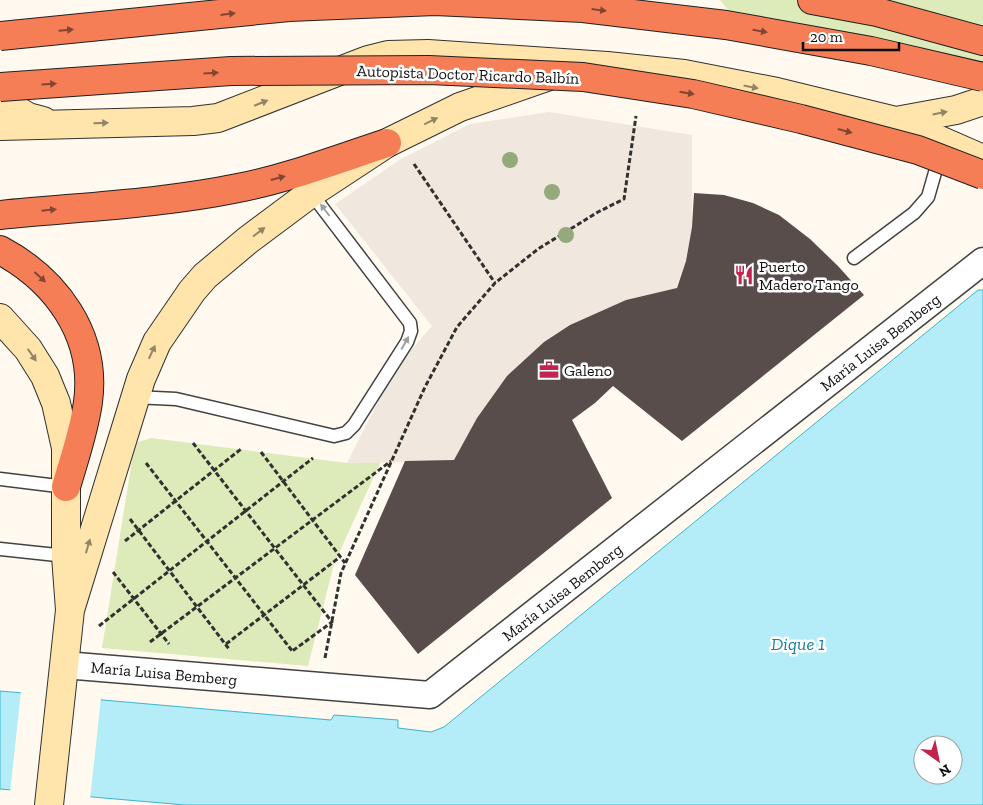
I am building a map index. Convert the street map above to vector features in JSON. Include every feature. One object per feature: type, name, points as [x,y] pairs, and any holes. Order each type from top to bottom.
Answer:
[{"type":"highway","points":[[812,0],[877,12],[983,41]]},
{"type":"highway","points":[[0,36],[289,7],[445,1],[583,8],[726,25],[871,51],[983,77]]},
{"type":"highway","name":"Autopista Doctor Ricardo Balbín","points":[[0,87],[231,71],[429,70],[583,77],[693,94],[801,119],[918,150],[983,175]]},
{"type":"highway","points":[[0,215],[179,197],[262,182],[388,143]]},
{"type":"highway","points":[[0,250],[35,272],[61,300],[80,338],[88,376],[88,401],[66,487]]},
{"type":"main road","points":[[0,126],[193,121],[218,118],[368,60],[388,55],[428,54],[644,70],[726,82],[896,121],[983,159]]},
{"type":"main road","points":[[70,610],[134,397],[157,342],[192,290],[235,251],[311,193],[388,143],[460,107],[582,65]]},
{"type":"main road","points":[[0,100],[28,117],[52,124]]},
{"type":"main road","points":[[896,121],[956,110],[983,101]]},
{"type":"main road","points":[[0,318],[28,349],[52,392],[65,441],[66,556],[70,610],[71,673],[50,805]]},
{"type":"street","name":"María Luisa Bemberg","points":[[71,673],[114,668],[192,673],[430,695],[983,261]]},
{"type":"lane","points":[[854,258],[914,213],[928,197],[944,143]]},
{"type":"lane","points":[[134,397],[176,399],[334,436],[346,432],[354,425],[406,342],[411,331],[410,323],[311,193]]},
{"type":"lane","points":[[0,480],[66,487]]},
{"type":"lane","points":[[0,549],[66,556]]},
{"type":"path","points":[[319,686],[341,573],[425,387],[457,327],[495,283],[538,249],[598,212],[624,199],[644,70]]},
{"type":"path","points":[[193,443],[332,622]]},
{"type":"path","points":[[124,542],[241,449]]},
{"type":"path","points":[[261,452],[345,563]]},
{"type":"path","points":[[140,455],[319,686]]},
{"type":"path","points":[[71,673],[93,630],[313,458]]},
{"type":"path","points":[[114,668],[392,461]]},
{"type":"path","points":[[128,517],[253,680],[332,622]]},
{"type":"path","points":[[107,565],[192,673],[226,644],[340,557]]},
{"type":"green space","points":[[720,0],[983,0],[983,79],[739,23]]},
{"type":"green space","points":[[151,438],[347,463],[381,461],[334,564],[308,666],[102,648],[133,454],[138,442]]},
{"type":"shaded area","points":[[549,112],[692,135],[692,227],[686,261],[668,310],[656,293],[626,300],[570,325],[544,342],[507,376],[477,418],[463,445],[472,459],[439,462],[347,463],[394,370],[432,326],[335,204],[401,159],[470,124]]},
{"type":"water","name":"Dique 1","points":[[978,290],[983,290],[983,805],[185,805],[0,789],[0,691],[331,720],[334,715],[398,720],[398,728],[431,732],[444,727]]},
{"type":"pier","points":[[21,691],[101,698],[90,800],[10,793]]},
{"type":"building","points":[[694,193],[724,195],[753,203],[779,215],[810,239],[864,295],[682,441],[613,386],[595,403],[572,420],[612,498],[418,654],[355,575],[405,461],[454,460],[477,418],[507,376],[544,342],[570,325],[626,300],[677,288],[686,261],[692,227]]},
{"type":"place","name":"Puerto Madero Tango","points":[[744,275]]},
{"type":"place","name":"Galeno","points":[[549,370]]}]
